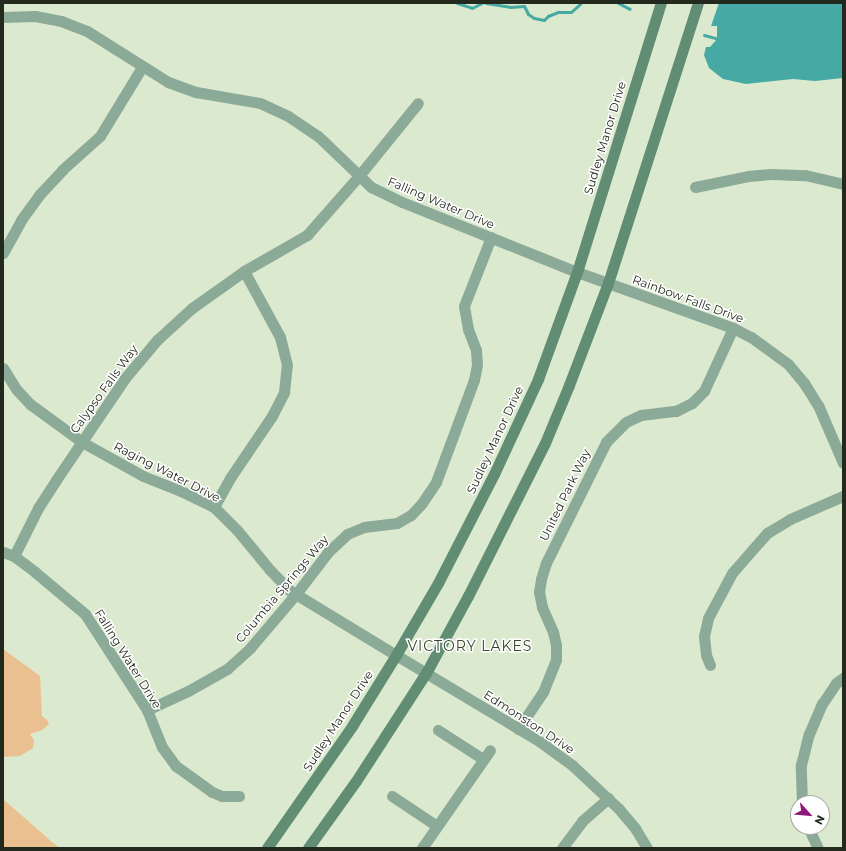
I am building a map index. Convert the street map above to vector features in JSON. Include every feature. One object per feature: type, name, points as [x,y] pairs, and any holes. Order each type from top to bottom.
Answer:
[{"type":"main road","name":"Sudley Manor Drive","points":[[268,848],[352,726],[396,655],[438,583],[494,474],[538,379],[577,272],[661,3]]},
{"type":"main road","points":[[308,848],[356,781],[426,673],[468,596],[545,443],[608,283],[698,3]]},
{"type":"street","name":"Falling Water Drive","points":[[3,17],[35,16],[61,21],[87,31],[168,82],[196,92],[260,103],[288,116],[318,136],[358,177],[371,187],[402,202],[577,272]]},
{"type":"street","points":[[3,253],[21,220],[39,195],[62,170],[100,136],[142,67]]},
{"type":"street","name":"Calypso Falls Way","points":[[14,556],[38,508],[125,378],[157,340],[192,308],[244,271],[307,235],[358,177],[418,103]]},
{"type":"street","points":[[695,187],[748,176],[771,174],[806,175],[843,184]]},
{"type":"street","name":"Columbia Springs Way","points":[[147,710],[188,691],[227,669],[250,648],[296,594],[328,552],[347,534],[364,527],[397,523],[411,515],[422,503],[436,482],[474,380],[477,365],[476,350],[468,329],[464,306],[490,238]]},
{"type":"street","points":[[214,507],[230,478],[272,416],[284,392],[287,365],[280,337],[244,271]]},
{"type":"street","name":"Rainbow Falls Drive","points":[[577,272],[733,328],[770,350],[788,364],[804,383],[818,405],[843,463]]},
{"type":"street","name":"United Park Way","points":[[518,729],[543,692],[556,659],[556,646],[553,632],[542,607],[538,592],[544,568],[606,442],[626,422],[642,415],[676,410],[692,403],[704,391],[733,328]]},
{"type":"street","name":"Raging Water Drive","points":[[3,368],[17,390],[30,404],[82,442],[143,476],[182,491],[214,507],[237,530],[270,570],[296,594],[396,655]]},
{"type":"street","points":[[710,665],[706,655],[704,636],[708,618],[732,573],[767,533],[790,519],[843,496]]},
{"type":"street","name":"Falling Water Drive","points":[[3,552],[14,556],[65,595],[85,614],[104,640],[147,710],[162,747],[176,766],[212,792],[222,796],[239,796]]},
{"type":"street","name":"Edmonston Drive","points":[[396,655],[518,729],[572,765],[608,798],[635,828],[647,848]]},
{"type":"street","points":[[802,795],[801,764],[810,734],[822,704],[836,683],[843,678]]},
{"type":"street","points":[[422,848],[487,755],[438,730]]},
{"type":"street","points":[[392,796],[437,826]]},
{"type":"street","points":[[562,848],[582,821],[608,798]]},
{"type":"street","points":[[812,835],[818,848]]},
{"type":"shaded area","points":[[3,649],[40,676],[42,716],[49,724],[42,730],[30,734],[34,740],[33,748],[20,756],[3,757]]},
{"type":"shaded area","points":[[3,799],[52,842],[60,848],[3,848]]},
{"type":"water","points":[[719,3],[843,3],[843,78],[815,81],[793,79],[746,84],[723,79],[709,68],[704,55],[706,47],[710,47],[717,39],[717,26],[711,26]]},
{"type":"waterway","points":[[457,3],[472,8],[482,3]]},
{"type":"waterway","points":[[486,3],[510,7],[524,6],[528,14],[534,18],[544,20],[548,16],[558,12],[571,12],[581,3]]},
{"type":"waterway","points":[[618,3],[630,9]]},
{"type":"waterway","points":[[704,35],[719,39]]},
{"type":"district","name":"VICTORY LAKES","points":[[470,646]]}]
